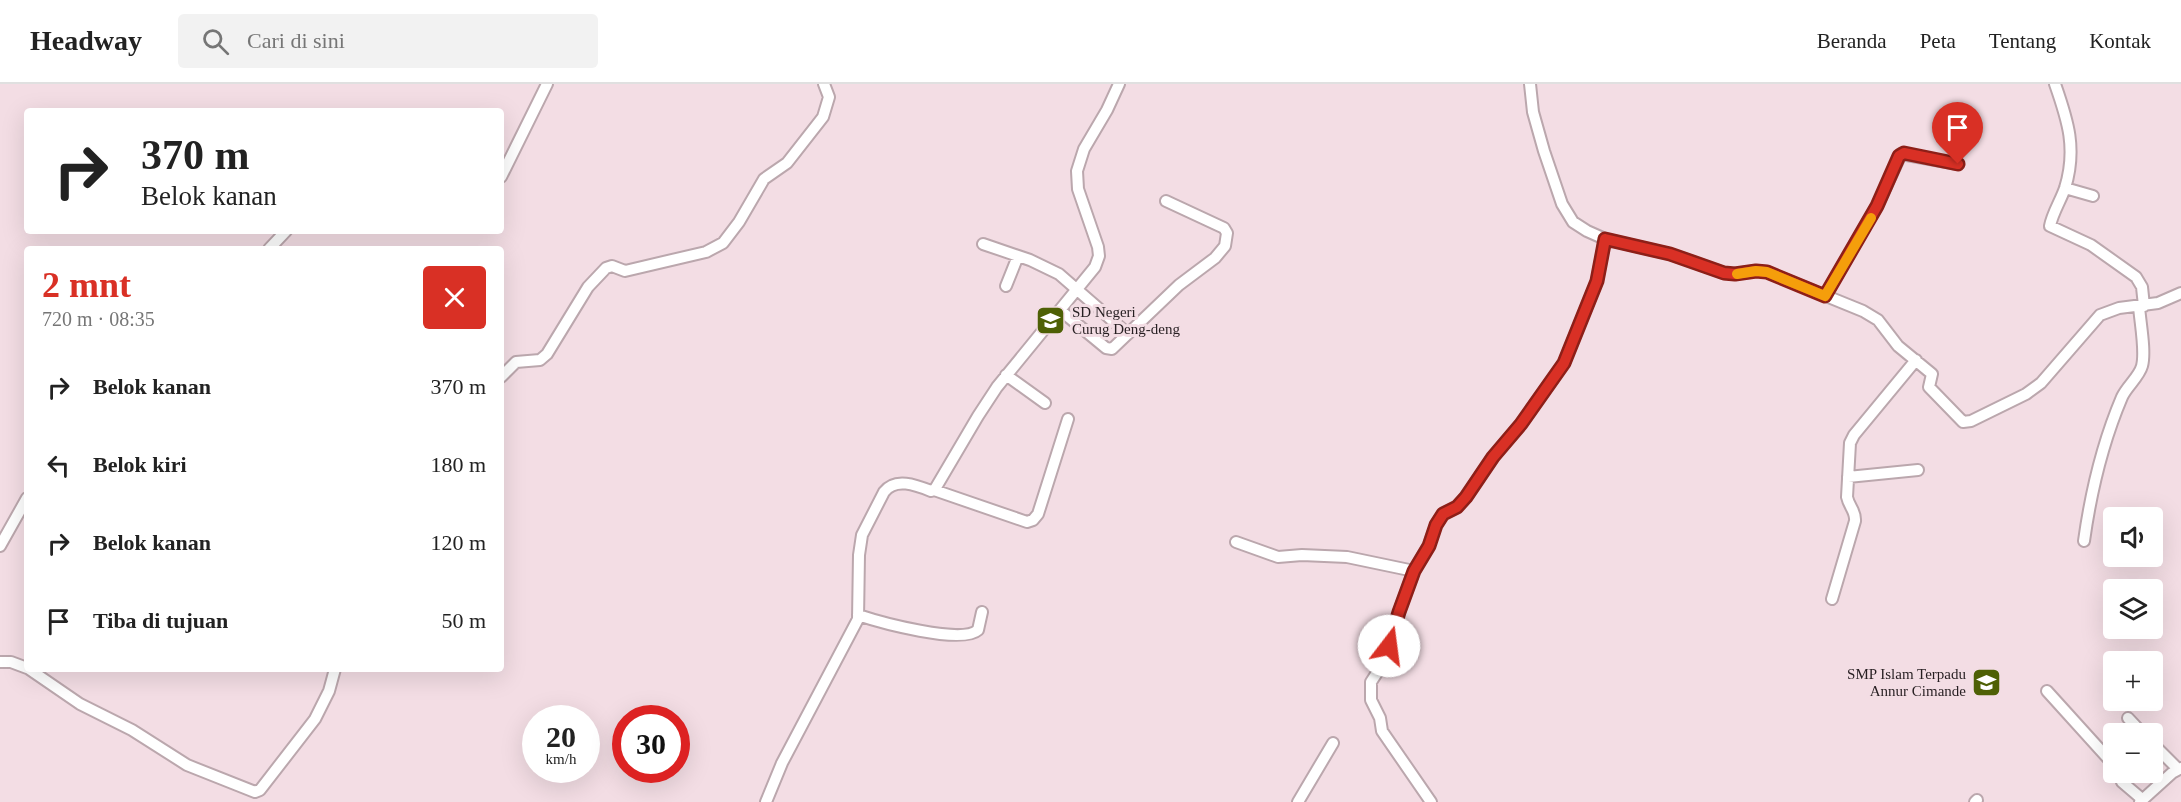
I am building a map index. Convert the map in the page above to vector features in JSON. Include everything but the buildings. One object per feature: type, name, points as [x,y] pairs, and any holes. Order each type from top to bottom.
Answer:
[{"type":"street","points":[[504,171],[547,84]]},
{"type":"street","points":[[504,374],[516,362],[540,360],[545,357],[588,287],[606,268],[612,266],[625,271],[706,252],[723,243],[739,222],[764,179],[787,163],[823,117],[829,97],[824,84]]},
{"type":"street","points":[[934,490],[978,416],[1006,375],[1095,267],[1099,252],[1095,234],[1078,189],[1078,164],[1119,84]]},
{"type":"street","points":[[1530,84],[1533,111],[1566,213],[1579,227],[1605,239],[1670,254],[1724,273],[1767,272],[1874,317],[1898,346],[1933,375],[1929,387],[1960,420],[1967,423],[2026,394],[2041,383],[2100,315],[2119,308],[2158,303],[2181,293]]},
{"type":"street","points":[[2055,84],[2070,131],[2072,146],[2065,188],[2050,226],[2091,245],[2136,277],[2142,287],[2143,359],[2141,369],[2122,397],[2098,466],[2084,541]]},
{"type":"street","points":[[1825,296],[1877,206],[1899,156],[1904,153],[1958,164]]},
{"type":"street","points":[[2065,188],[2093,196]]},
{"type":"street","points":[[1060,310],[1106,348],[1112,349],[1156,305],[1215,258],[1225,246],[1227,233],[1224,228],[1166,201]]},
{"type":"street","points":[[272,246],[283,234]]},
{"type":"street","points":[[1431,802],[1384,735],[1380,717],[1371,700],[1371,682],[1386,656],[1414,571],[1429,546],[1436,525],[1443,514],[1457,507],[1466,497],[1493,457],[1521,424],[1564,363],[1597,281],[1605,239]]},
{"type":"street","points":[[983,244],[1038,263],[1059,274],[1128,334]]},
{"type":"street","points":[[1006,286],[1018,256]]},
{"type":"street","points":[[1832,599],[1855,521],[1855,511],[1848,502],[1848,452],[1854,435],[1916,360]]},
{"type":"street","points":[[1006,375],[1045,403]]},
{"type":"street","points":[[766,802],[782,764],[854,629],[858,615],[859,555],[862,535],[884,492],[891,485],[898,483],[934,490],[1026,522],[1033,520],[1038,514],[1068,419]]},
{"type":"street","points":[[1848,477],[1918,470]]},
{"type":"street","points":[[0,546],[24,503]]},
{"type":"street","points":[[1236,542],[1278,557],[1302,555],[1347,557],[1414,571]]},
{"type":"street","points":[[858,615],[916,630],[966,636],[978,630],[982,612]]},
{"type":"street","points":[[0,662],[11,662],[24,667]]},
{"type":"street","points":[[34,672],[80,704],[132,730],[187,765],[255,792],[260,790],[315,719],[329,691],[334,672]]},
{"type":"street","points":[[2047,692],[2103,753]]},
{"type":"street","points":[[2128,718],[2133,723]]},
{"type":"street","points":[[1298,802],[1333,743]]},
{"type":"street","points":[[2123,783],[2141,801],[2179,769],[2163,754]]},
{"type":"slow traffic","points":[[1737,274],[1767,272],[1825,296],[1871,218]]},
{"type":"place","name":"SD Negeri Curug Deng-deng","points":[[1051,321]]},
{"type":"place","name":"SMP Islam Terpadu Annur Cimande","points":[[1987,683]]},
{"type":"route","points":[[1389,646],[1414,571],[1429,546],[1436,525],[1443,514],[1457,507],[1466,497],[1493,457],[1521,424],[1564,363],[1597,281],[1605,239],[1670,254],[1724,273],[1767,272],[1825,296],[1887,188],[1901,154],[1958,164]]}]
